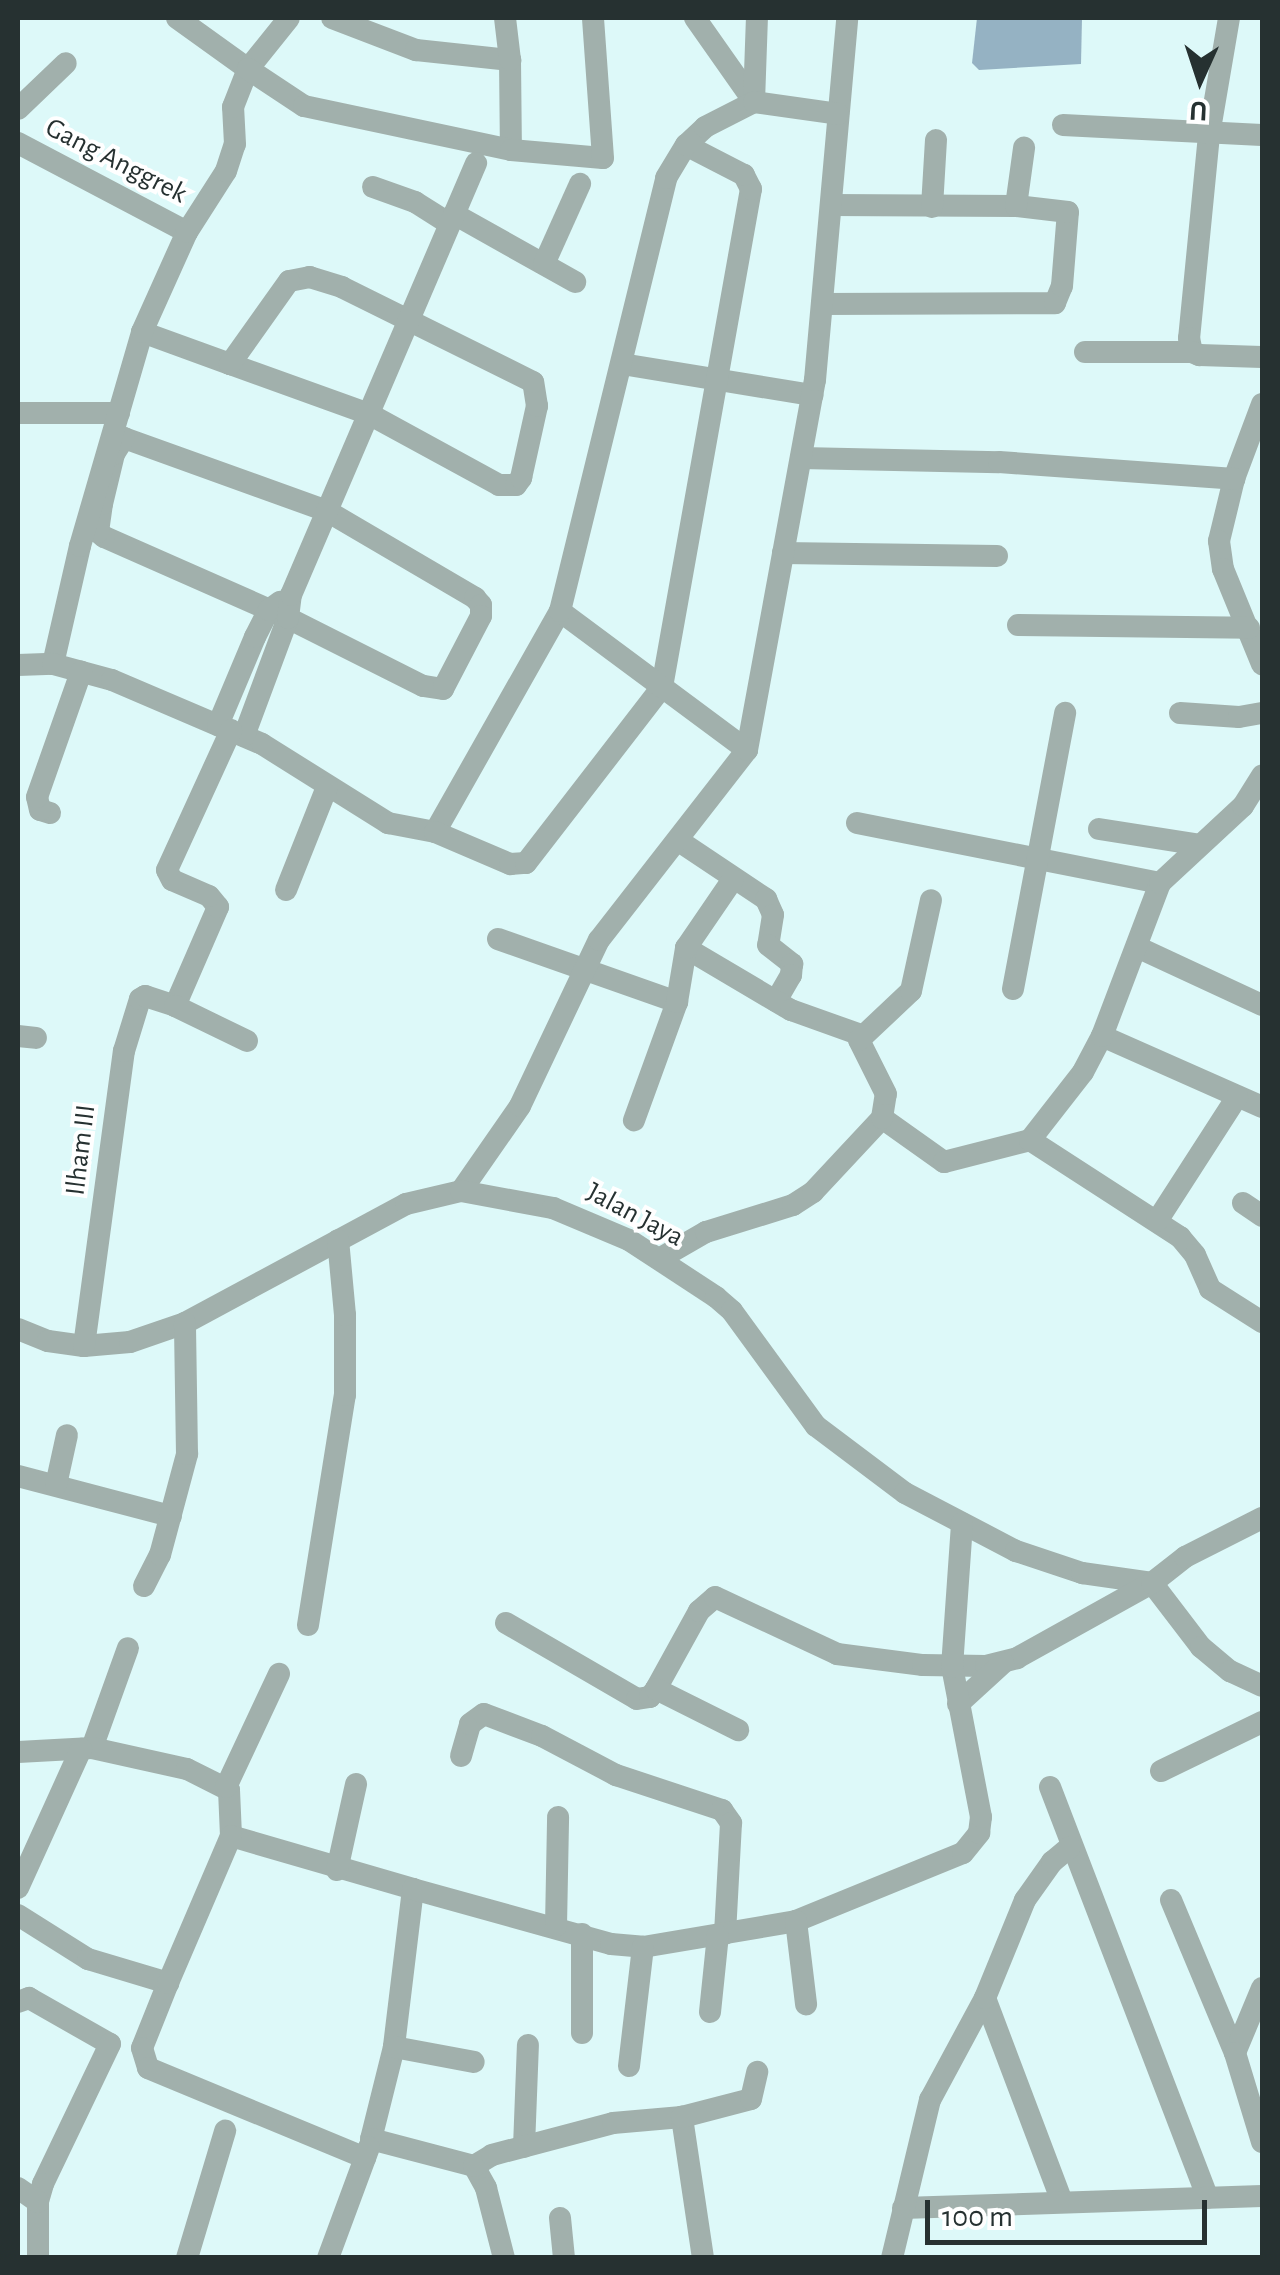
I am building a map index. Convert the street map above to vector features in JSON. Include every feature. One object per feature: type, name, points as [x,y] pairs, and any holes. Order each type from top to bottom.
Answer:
[{"type":"street","points":[[177,18],[304,106],[511,150],[604,158],[592,18]]},
{"type":"street","points":[[53,664],[80,546],[142,332],[188,232],[208,206],[233,153],[233,107],[248,69],[289,18]]},
{"type":"street","points":[[332,18],[416,50],[510,60]]},
{"type":"street","points":[[505,18],[510,60],[511,150]]},
{"type":"street","points":[[695,18],[754,102]]},
{"type":"street","points":[[754,102],[757,18]]},
{"type":"street","points":[[461,1191],[520,1106],[600,940],[747,750],[812,395],[847,18]]},
{"type":"street","points":[[1192,352],[1189,338],[1209,135],[1229,18]]},
{"type":"street","points":[[18,109],[66,63]]},
{"type":"street","points":[[435,832],[560,611],[666,178],[686,146],[704,127],[754,102],[838,114]]},
{"type":"street","points":[[1063,125],[1262,135]]},
{"type":"street","points":[[932,207],[936,140]]},
{"type":"street","name":"Gang Anggrek","points":[[18,143],[188,232]]},
{"type":"street","points":[[18,665],[53,664],[112,680],[231,730],[388,823],[435,832],[496,859],[526,863],[662,687],[720,380],[750,181],[686,146]]},
{"type":"street","points":[[1016,206],[1024,148]]},
{"type":"street","points":[[231,730],[245,661],[283,608],[476,163]]},
{"type":"street","points":[[544,264],[580,184]]},
{"type":"street","points":[[373,186],[452,219],[576,282]]},
{"type":"street","points":[[822,304],[1055,303],[1062,286],[1068,212],[1016,206],[830,206]]},
{"type":"street","points":[[142,332],[230,364],[369,414],[499,485],[516,485],[521,478],[537,406],[533,382],[354,292],[317,279],[296,278],[287,284],[230,364]]},
{"type":"street","points":[[1085,352],[1192,352],[1262,357]]},
{"type":"street","points":[[622,364],[812,395]]},
{"type":"street","points":[[1262,404],[1245,471],[1219,541],[1223,569],[1262,664]]},
{"type":"street","points":[[18,413],[119,414]]},
{"type":"street","points":[[124,438],[327,511],[460,588],[481,605],[481,616],[439,691],[283,608],[98,532],[120,440],[124,438]]},
{"type":"street","points":[[801,458],[1245,471]]},
{"type":"street","points":[[783,552],[997,556]]},
{"type":"street","points":[[247,1041],[175,1006],[218,910],[215,900],[172,880],[167,870],[231,730],[269,669],[283,608]]},
{"type":"street","points":[[560,611],[747,750]]},
{"type":"street","points":[[1018,625],[1248,628]]},
{"type":"street","points":[[245,661],[269,669]]},
{"type":"street","points":[[50,813],[40,810],[38,798],[81,672]]},
{"type":"street","points":[[1180,712],[1239,716],[1262,713]]},
{"type":"street","points":[[1013,989],[1065,714]]},
{"type":"street","points":[[882,1118],[944,1162],[1030,1140],[1077,1081],[1102,1036],[1160,883],[1243,806],[1262,775]]},
{"type":"street","points":[[286,890],[327,786]]},
{"type":"street","points":[[857,824],[1040,856],[1160,883]]},
{"type":"street","points":[[1099,828],[1200,845]]},
{"type":"street","points":[[680,841],[766,899],[774,916],[768,945],[792,964],[792,975],[776,1001]]},
{"type":"street","points":[[634,1120],[677,1002],[686,948],[733,879]]},
{"type":"street","points":[[660,1259],[706,1232],[793,1206],[813,1192],[882,1118],[886,1094],[860,1046],[861,1035],[911,990],[931,900]]},
{"type":"street","points":[[498,939],[677,1002]]},
{"type":"street","points":[[1137,947],[1262,1005]]},
{"type":"street","points":[[686,948],[812,1020],[861,1035]]},
{"type":"street","name":"Ilham III","points":[[84,1346],[124,1051],[133,1016],[145,996],[175,1006]]},
{"type":"street","points":[[1102,1036],[1262,1106]]},
{"type":"street","points":[[1158,1221],[1237,1097]]},
{"type":"street","points":[[1030,1140],[1158,1221],[1188,1245],[1210,1289],[1262,1322]]},
{"type":"street","name":"Jalan Jaya","points":[[18,1329],[35,1337],[84,1346],[130,1342],[184,1323],[406,1204],[461,1191],[578,1216],[660,1259],[732,1311],[816,1426],[905,1493],[1016,1551],[1082,1573],[1152,1583]]},
{"type":"street","points":[[308,1625],[345,1395],[345,1315],[338,1240]]},
{"type":"street","points":[[144,1586],[171,1516],[187,1454],[184,1323]]},
{"type":"street","points":[[56,1485],[67,1436]]},
{"type":"street","points":[[18,1476],[171,1516]]},
{"type":"street","points":[[958,1704],[1003,1662],[1152,1583],[1185,1558],[1262,1518]]},
{"type":"street","points":[[231,1836],[337,1870],[643,1947],[796,1921],[963,1853],[979,1833],[981,1817],[952,1667],[962,1523]]},
{"type":"street","points":[[1152,1583],[1201,1648],[1230,1671],[1262,1686]]},
{"type":"street","points":[[506,1623],[637,1699],[650,1697],[699,1611],[715,1597],[837,1654],[952,1667],[1003,1662]]},
{"type":"street","points":[[18,1888],[86,1748],[128,1648]]},
{"type":"street","points":[[226,1787],[279,1674]]},
{"type":"street","points":[[656,1689],[738,1730]]},
{"type":"street","points":[[461,1756],[470,1724],[484,1714],[542,1736],[616,1775],[722,1810],[730,1822],[710,2012]]},
{"type":"street","points":[[1161,1771],[1262,1722]]},
{"type":"street","points":[[18,1752],[86,1748],[188,1769],[226,1787],[232,1802],[231,1836],[142,2048],[148,2068],[368,2149],[474,2166],[492,2155],[614,2123],[682,2116],[751,2099],[757,2072]]},
{"type":"street","points":[[337,1870],[356,1784]]},
{"type":"street","points":[[1050,1787],[1208,2198]]},
{"type":"street","points":[[556,1926],[558,1817]]},
{"type":"street","points":[[892,2258],[930,2100],[985,1998],[1025,1900],[1052,1862],[1070,1847]]},
{"type":"street","points":[[328,2258],[368,2149],[394,2047],[413,1889]]},
{"type":"street","points":[[1171,1900],[1236,2052],[1262,2142]]},
{"type":"street","points":[[18,1914],[88,1958],[168,1982]]},
{"type":"street","points":[[796,1921],[806,2004]]},
{"type":"street","points":[[582,1934],[582,2034]]},
{"type":"street","points":[[629,2066],[643,1947]]},
{"type":"street","points":[[1236,2052],[1262,1988]]},
{"type":"street","points":[[18,2002],[29,1998],[110,2044],[38,2202],[38,2258]]},
{"type":"street","points":[[985,1998],[1062,2202]]},
{"type":"street","points":[[524,2147],[528,2045]]},
{"type":"street","points":[[394,2047],[474,2062]]},
{"type":"street","points":[[682,2116],[703,2258]]},
{"type":"street","points":[[188,2258],[225,2131]]},
{"type":"street","points":[[474,2166],[486,2188],[504,2258]]},
{"type":"street","points":[[18,2188],[38,2202]]},
{"type":"street","points":[[903,2208],[1262,2196]]},
{"type":"street","points":[[560,2218],[564,2258]]},
{"type":"water","points":[[977,18],[1082,18],[1081,64],[979,70],[972,63]]}]
